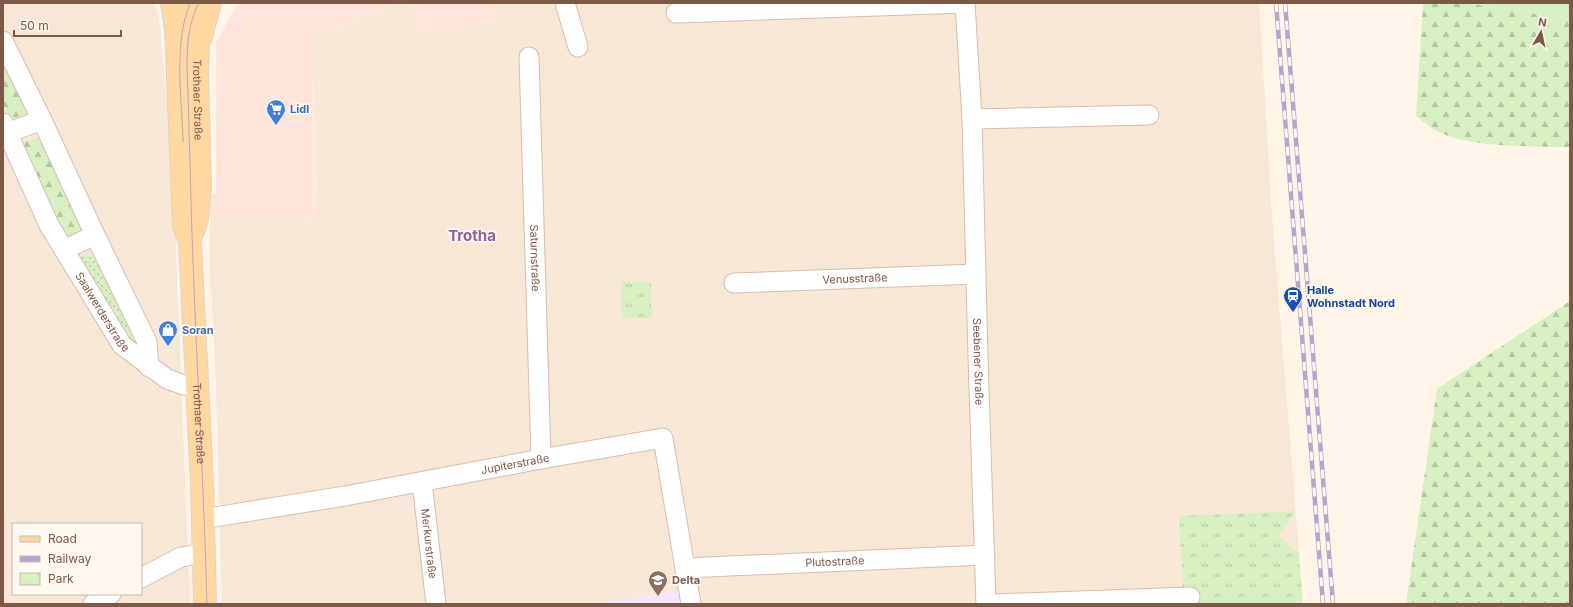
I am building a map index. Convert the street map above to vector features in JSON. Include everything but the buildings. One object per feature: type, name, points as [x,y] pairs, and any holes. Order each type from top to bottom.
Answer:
[{"type":"main road","name":"Trothaer Straße","points":[[172,3],[176,28],[184,226],[190,243],[205,604]]},
{"type":"main road","name":"Trothaer Straße","points":[[190,243],[197,219],[200,187],[197,72],[198,44],[193,3]]},
{"type":"main road","points":[[198,44],[210,3]]},
{"type":"street","points":[[565,3],[578,47]]},
{"type":"street","points":[[676,13],[965,3]]},
{"type":"street","name":"Seebener Straße","points":[[965,3],[972,119],[986,604]]},
{"type":"street","name":"Saalwerderstraße","points":[[3,41],[147,342],[149,366]]},
{"type":"street","name":"Saturnstraße","points":[[529,57],[541,460]]},
{"type":"street","points":[[972,119],[1149,116]]},
{"type":"street","name":"Saalwerderstraße","points":[[42,120],[5,128],[49,225],[122,345],[167,379],[184,385],[197,386]]},
{"type":"street","points":[[64,250],[95,235]]},
{"type":"street","name":"Venusstraße","points":[[734,283],[976,274]]},
{"type":"street","name":"Jupiterstraße","points":[[202,519],[278,508],[663,438],[691,604]]},
{"type":"street","name":"Merkurstraße","points":[[422,482],[436,604]]},
{"type":"street","points":[[142,577],[181,557],[203,553]]},
{"type":"street","name":"Plutostraße","points":[[685,568],[985,555]]},
{"type":"street","points":[[93,604],[109,595]]},
{"type":"street","points":[[993,604],[1190,597]]},
{"type":"shaded area","points":[[3,3],[154,3],[159,18],[172,152],[190,604],[3,604]]},
{"type":"shaded area","points":[[242,3],[397,3],[345,24],[311,35],[316,219],[216,218],[216,43],[236,6]]},
{"type":"shaded area","points":[[397,3],[1259,3],[1272,216],[1303,604],[222,604],[215,356],[210,270],[210,194],[316,192],[311,35],[345,24]]},
{"type":"shaded area","points":[[410,3],[490,3],[495,19],[429,36],[422,31]]},
{"type":"shaded area","name":"Delta","points":[[681,590],[683,604],[589,604]]},
{"type":"green space","points":[[1423,3],[1466,3],[1570,19],[1570,147],[1487,144],[1454,138],[1441,133],[1416,116]]},
{"type":"green space","points":[[1466,3],[1570,3],[1570,19]]},
{"type":"green space","points":[[3,58],[28,114],[10,121],[3,104]]},
{"type":"green space","points":[[41,137],[84,233],[67,243],[20,143]]},
{"type":"green space","points":[[86,255],[94,257],[139,341],[143,353],[129,345],[78,258]]},
{"type":"green space","points":[[621,282],[651,282],[652,318],[622,318]]},
{"type":"green space","points":[[1570,301],[1570,604],[1406,604],[1437,389]]},
{"type":"green space","points":[[1296,511],[1278,535],[1299,554],[1303,604],[1184,604],[1179,516]]},
{"type":"tram line","points":[[183,142],[180,90],[180,54],[185,19],[190,3]]},
{"type":"tram line","points":[[199,3],[194,13],[189,36],[187,72],[193,272],[207,604]]},
{"type":"railway","points":[[1276,3],[1323,604]]},
{"type":"railway","points":[[1285,3],[1333,604]]},
{"type":"place","name":"Lidl","points":[[276,126]]},
{"type":"place","name":"Halle Wohnstadt Nord","points":[[1293,313]]},
{"type":"place","name":"Soran","points":[[168,347]]},
{"type":"place","name":"Delta","points":[[658,597]]},
{"type":"district","name":"Trotha","points":[[472,236]]}]
